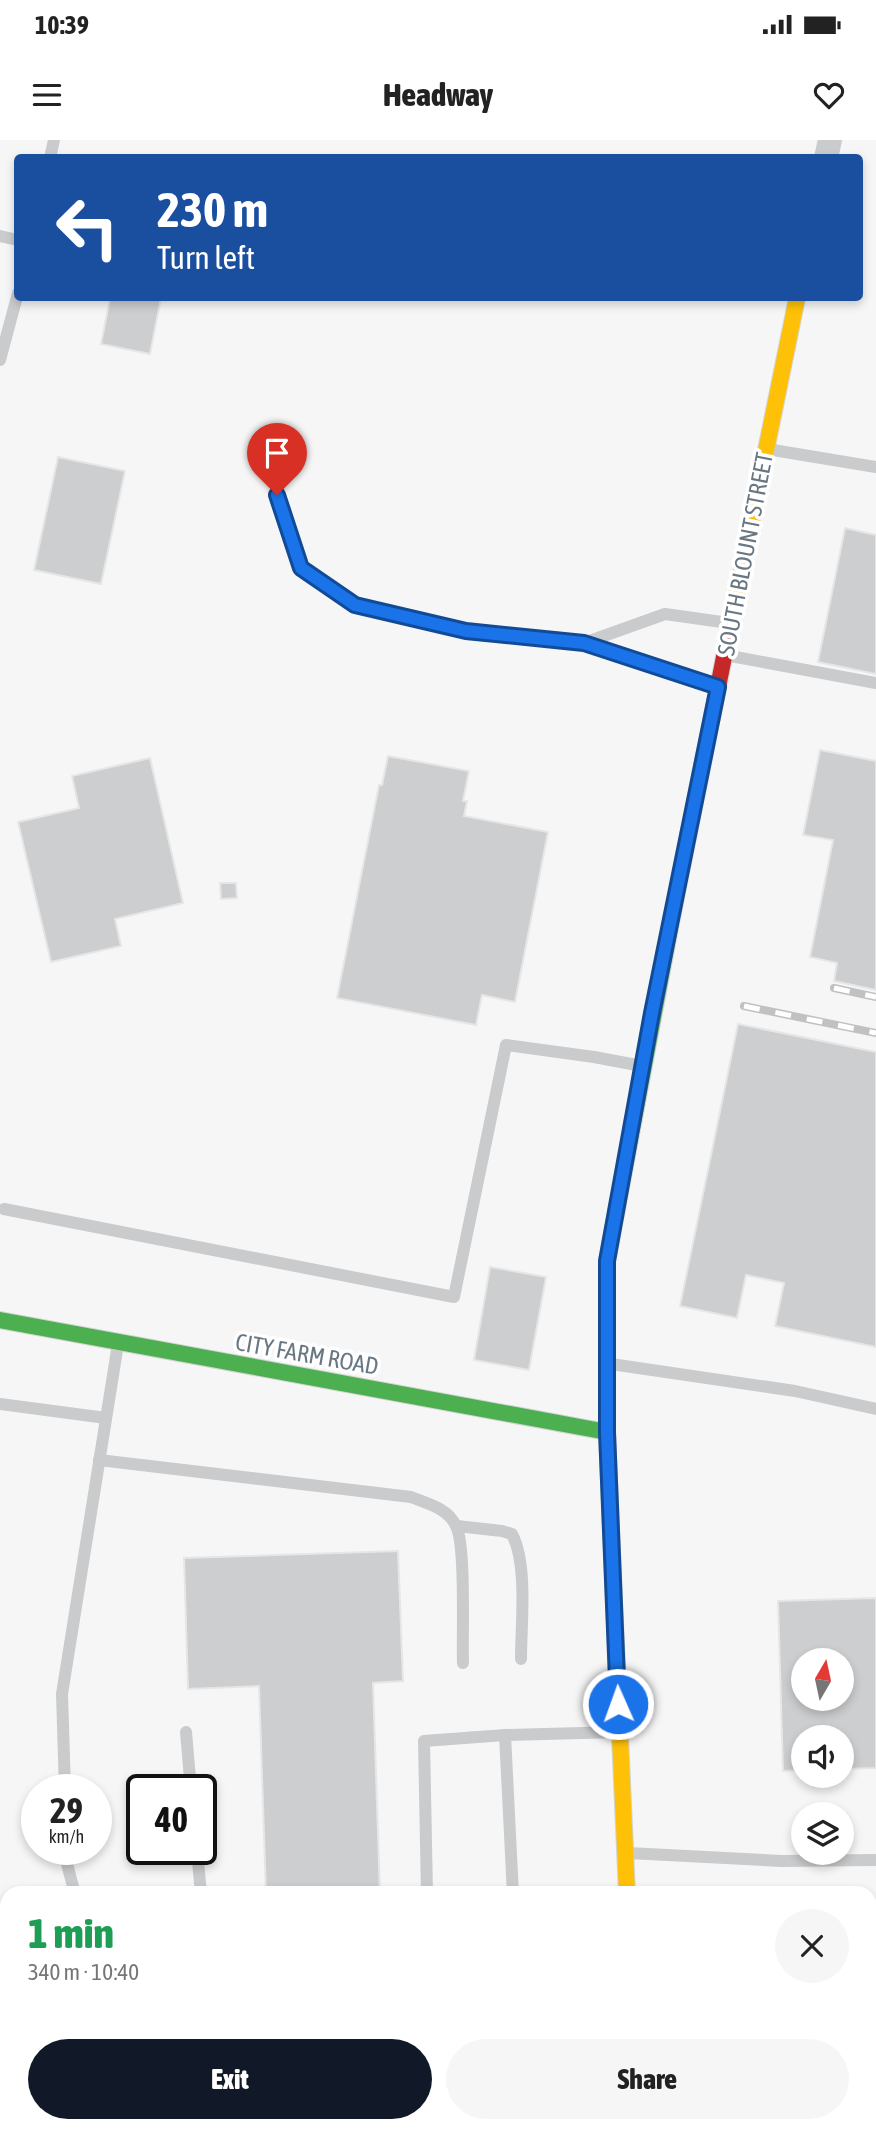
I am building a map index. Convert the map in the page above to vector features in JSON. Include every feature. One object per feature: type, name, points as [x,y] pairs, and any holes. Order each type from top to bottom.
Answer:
[{"type":"street","name":"SOUTH BLOUNT STREET","points":[[626,1886],[607,1432],[607,1261],[643,1066],[796,301]]},
{"type":"street","name":"CITY FARM ROAD","points":[[0,1320],[607,1432]]},
{"type":"lane","points":[[0,360],[16,301]]},
{"type":"lane","points":[[273,446],[277,495],[301,568],[355,605],[466,631],[584,643],[718,687]]},
{"type":"lane","points":[[766,449],[876,467]]},
{"type":"lane","points":[[584,643],[665,614],[731,623]]},
{"type":"lane","points":[[725,654],[876,683]]},
{"type":"lane","points":[[4,1209],[454,1297],[506,1045],[643,1066]]},
{"type":"lane","points":[[64,1774],[62,1694],[118,1342]]},
{"type":"lane","points":[[607,1363],[795,1391],[876,1409]]},
{"type":"lane","points":[[0,1404],[106,1418]]},
{"type":"lane","points":[[99,1460],[411,1497],[443,1509],[457,1526],[461,1556],[463,1663]]},
{"type":"lane","points":[[457,1526],[502,1531],[512,1534],[517,1544],[521,1561],[520,1659]]},
{"type":"lane","points":[[186,1732],[190,1774]]},
{"type":"lane","points":[[427,1886],[424,1741],[505,1735],[619,1732]]},
{"type":"lane","points":[[505,1735],[513,1886]]},
{"type":"lane","points":[[624,1853],[781,1861],[876,1860]]},
{"type":"lane","points":[[67,1865],[73,1886]]},
{"type":"lane","points":[[198,1865],[200,1886]]},
{"type":"building","points":[[109,301],[160,301],[150,354],[101,344]]},
{"type":"building","points":[[58,457],[125,471],[101,584],[34,570]]},
{"type":"building","points":[[845,528],[876,535],[876,674],[818,662]]},
{"type":"building","points":[[820,750],[876,761],[876,990],[834,981],[837,963],[810,957],[833,840],[803,835]]},
{"type":"building","points":[[388,756],[469,771],[463,801],[467,801],[464,816],[548,832],[515,1002],[482,995],[476,1025],[337,998],[379,785],[382,785]]},
{"type":"building","points":[[150,758],[183,903],[115,919],[121,946],[51,962],[18,822],[79,808],[72,776]]},
{"type":"building","points":[[220,883],[236,883],[237,898],[221,899]]},
{"type":"building","points":[[738,1024],[876,1052],[876,1347],[775,1326],[784,1283],[746,1275],[737,1318],[680,1306]]},
{"type":"building","points":[[490,1267],[546,1277],[529,1370],[474,1360]]},
{"type":"building","points":[[398,1551],[403,1681],[373,1683],[380,1886],[266,1886],[259,1686],[188,1689],[184,1558]]},
{"type":"building","points":[[876,1598],[876,1768],[854,1769],[854,1725],[791,1725],[791,1771],[783,1771],[778,1601]]},
{"type":"railway","points":[[834,988],[876,997]]},
{"type":"railway","points":[[744,1006],[876,1033]]},
{"type":"traffic: fast","points":[[614,1601],[607,1432],[607,1261],[673,912]]},
{"type":"traffic: fast","points":[[0,1320],[607,1432]]},
{"type":"traffic: slow","points":[[732,617],[796,301]]},
{"type":"traffic: slow","points":[[614,1601],[627,1886]]},
{"type":"traffic: jam","points":[[673,912],[732,617]]},
{"type":"route","points":[[277,495],[301,568],[355,605],[466,631],[584,643],[718,687],[652,1013],[607,1261],[607,1432],[618,1704]]}]
